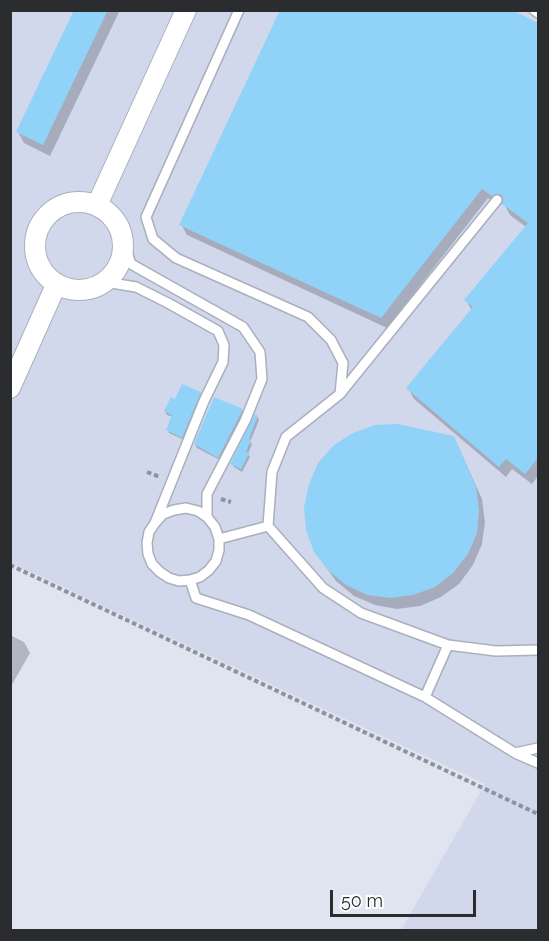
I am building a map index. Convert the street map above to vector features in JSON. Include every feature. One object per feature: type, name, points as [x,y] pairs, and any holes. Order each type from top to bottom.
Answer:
[{"type":"street","points":[[97,205],[186,10]]},
{"type":"street","points":[[72,202],[97,205],[107,211],[116,220],[124,243],[122,258],[116,272],[94,288],[81,291],[68,290],[56,285],[38,265],[34,252],[35,238],[41,221],[60,205],[72,202]]},
{"type":"street","points":[[10,388],[56,285]]},
{"type":"lane","points":[[238,10],[146,217],[153,239],[176,258],[308,317],[331,340],[343,363],[340,394]]},
{"type":"lane","points":[[534,10],[538,13]]},
{"type":"lane","points":[[497,200],[340,394],[286,438],[272,472],[268,526],[323,588],[361,613],[448,645],[496,651],[538,650]]},
{"type":"lane","points":[[124,243],[130,264],[243,327],[260,352],[262,380],[245,421],[207,494],[207,517]]},
{"type":"lane","points":[[105,282],[136,287],[168,303],[218,331],[224,345],[224,362],[204,401],[149,532],[147,543],[152,564],[159,572],[179,581],[201,577],[216,561],[219,539],[215,527],[198,511],[186,508],[174,510],[163,514],[154,523]]},
{"type":"lane","points":[[219,539],[268,526]]},
{"type":"lane","points":[[190,580],[196,598],[249,615],[425,697],[515,753],[538,763]]},
{"type":"lane","points":[[425,697],[448,645]]},
{"type":"lane","points":[[515,753],[538,748]]},
{"type":"path","points":[[147,472],[171,481]]},
{"type":"path","points":[[207,494],[231,502]]},
{"type":"path","points":[[10,565],[538,814]]},
{"type":"shaded area","points":[[11,11],[538,11],[538,930],[401,930],[485,784],[11,563]]},
{"type":"building","points":[[74,10],[108,10],[43,145],[16,132]]},
{"type":"building","points":[[280,10],[512,10],[538,23],[538,458],[525,474],[506,459],[499,467],[406,388],[473,307],[464,300],[528,223],[502,204],[501,194],[492,196],[482,189],[381,318],[179,225]]},
{"type":"building","points":[[182,384],[201,392],[182,438],[166,430],[172,415],[164,411],[171,397],[175,399]]},
{"type":"building","points":[[214,397],[243,409],[218,458],[194,444]]},
{"type":"building","points":[[255,414],[258,415],[246,452],[249,453],[241,469],[230,464]]},
{"type":"building","points":[[398,424],[454,436],[476,487],[479,510],[477,533],[468,554],[453,573],[435,587],[413,595],[390,598],[367,595],[346,585],[328,570],[314,552],[306,530],[304,507],[309,484],[318,463],[334,445],[353,433],[375,425]]}]
